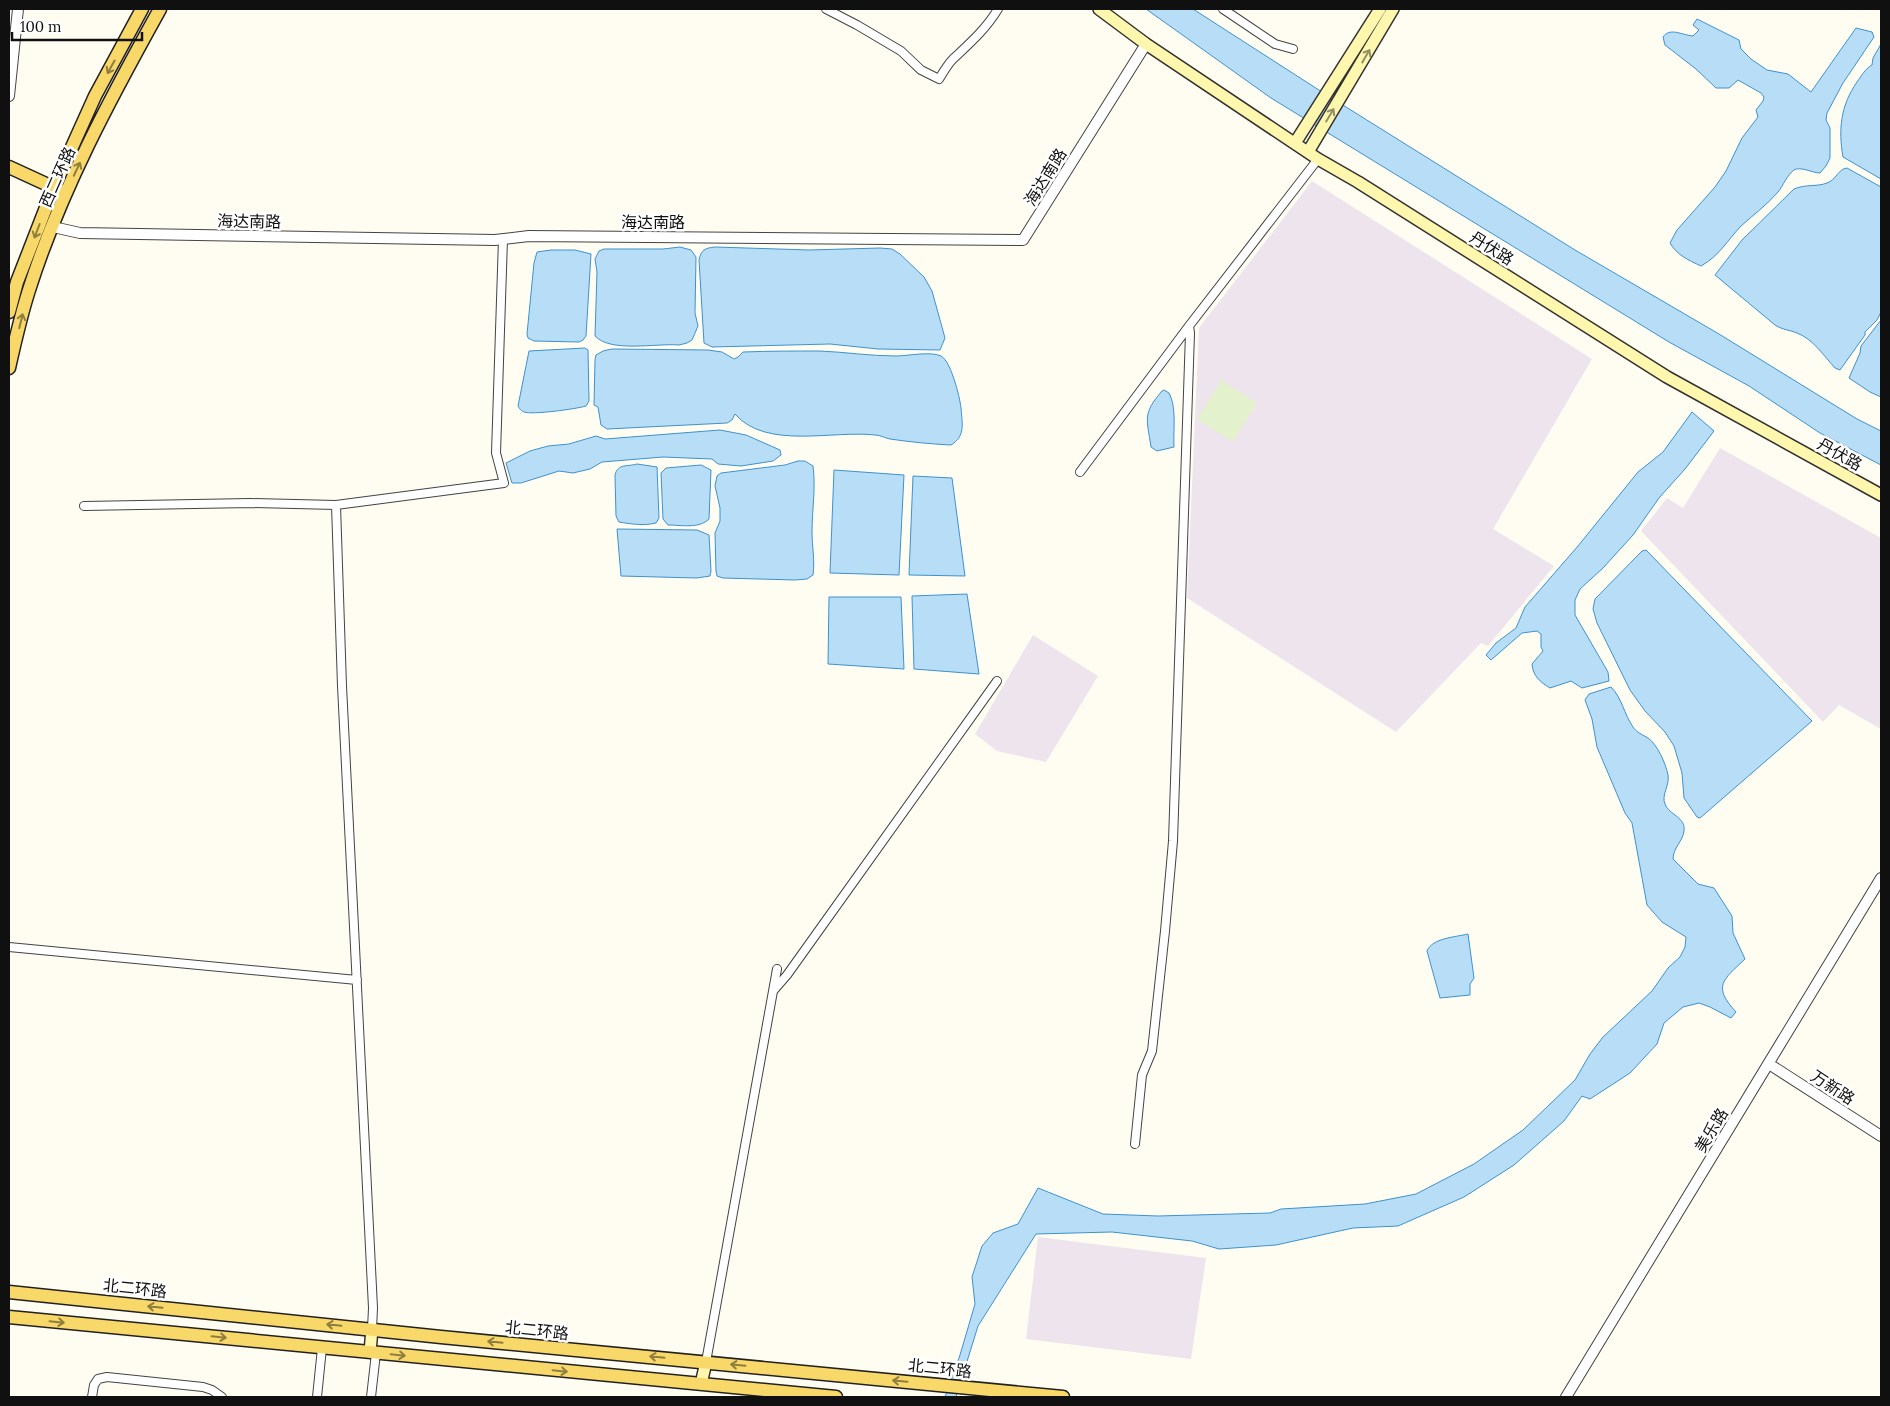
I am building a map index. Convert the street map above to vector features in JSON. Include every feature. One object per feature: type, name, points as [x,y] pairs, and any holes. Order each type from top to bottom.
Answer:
[{"type":"main road","name":"西二环路","points":[[9,312],[17,282],[54,187],[95,96],[142,9]]},
{"type":"main road","name":"西二环路","points":[[9,368],[30,286],[66,192],[108,103],[160,9]]},
{"type":"main road","name":"丹伏路","points":[[1099,9],[1146,44],[1313,156],[1358,182],[1666,377],[1881,495]]},
{"type":"main road","points":[[1295,143],[1380,9]]},
{"type":"main road","points":[[1313,156],[1319,133],[1393,9]]},
{"type":"main road","points":[[9,167],[66,192]]},
{"type":"main road","name":"北二环路","points":[[9,1292],[1063,1397]]},
{"type":"main road","points":[[9,1317],[836,1397]]},
{"type":"main road","points":[[372,1329],[373,1353]]},
{"type":"main road","points":[[701,1384],[706,1362]]},
{"type":"street","points":[[9,96],[18,9]]},
{"type":"street","points":[[826,9],[902,51],[921,70],[939,79],[952,60],[966,49],[990,23],[998,9]]},
{"type":"street","points":[[1223,9],[1275,44],[1293,49]]},
{"type":"street","name":"海达南路","points":[[52,227],[80,233],[282,237],[503,239],[538,236],[1023,240],[1146,44]]},
{"type":"street","points":[[1080,472],[1313,156]]},
{"type":"street","points":[[84,506],[250,503],[336,505],[504,483],[496,452],[503,239]]},
{"type":"street","points":[[1135,1144],[1142,1075],[1152,1051],[1173,841],[1190,352],[1189,326]]},
{"type":"street","points":[[336,505],[342,686],[373,1308],[372,1329]]},
{"type":"street","points":[[774,991],[997,681]]},
{"type":"street","name":"美乐路","points":[[1566,1397],[1881,878]]},
{"type":"street","points":[[9,947],[357,980]]},
{"type":"street","points":[[706,1362],[777,969]]},
{"type":"street","name":"万新路","points":[[1769,1064],[1881,1136]]},
{"type":"street","points":[[318,1397],[322,1348]]},
{"type":"street","points":[[371,1397],[373,1353]]},
{"type":"street","points":[[92,1397],[94,1385],[98,1379],[107,1376],[203,1387],[212,1390],[222,1397]]},
{"type":"shaded area","points":[[1312,181],[1592,359],[1493,529],[1554,566],[1488,646],[1481,643],[1396,732],[1187,598],[1199,328]]},
{"type":"shaded area","points":[[1720,448],[1881,538],[1881,729],[1839,705],[1823,722],[1641,531],[1667,498],[1683,508]]},
{"type":"shaded area","points":[[1033,635],[1098,676],[1046,762],[997,751],[975,734]]},
{"type":"shaded area","points":[[1038,1237],[1206,1258],[1191,1359],[1026,1339]]},
{"type":"green space","points":[[1221,380],[1257,403],[1233,442],[1197,419]]},
{"type":"water","points":[[1146,9],[1193,9],[1575,250],[1719,334],[1857,419],[1881,431],[1881,465],[1820,433],[1749,386],[1669,342],[1271,98]]},
{"type":"water","points":[[1697,19],[1739,40],[1741,49],[1767,70],[1788,74],[1811,92],[1856,28],[1872,32],[1874,37],[1843,83],[1827,113],[1826,120],[1830,128],[1830,158],[1826,166],[1820,173],[1800,169],[1794,170],[1774,197],[1741,226],[1718,253],[1701,266],[1679,254],[1670,243],[1677,230],[1715,187],[1726,171],[1742,138],[1758,117],[1756,110],[1764,97],[1761,93],[1738,80],[1729,88],[1716,88],[1696,69],[1665,45],[1663,37],[1669,32],[1693,36],[1699,30],[1693,25]]},
{"type":"water","points":[[1881,44],[1881,179],[1843,157],[1841,127],[1847,99],[1867,68],[1872,65],[1873,58]]},
{"type":"water","points":[[1847,168],[1881,187],[1881,312],[1877,320],[1865,332],[1865,335],[1840,370],[1835,368],[1808,339],[1775,325],[1715,275],[1742,240],[1794,189],[1827,183],[1833,180],[1841,170]]},
{"type":"water","points":[[680,247],[691,250],[696,257],[695,313],[698,326],[692,340],[679,345],[623,346],[602,341],[595,336],[597,272],[595,259],[599,251],[604,249],[663,249]]},
{"type":"water","points":[[715,247],[809,250],[892,249],[900,254],[924,277],[932,291],[945,338],[940,350],[878,349],[830,344],[712,347],[704,343],[699,260],[704,250]]},
{"type":"water","points":[[575,250],[591,254],[586,336],[579,342],[534,341],[528,338],[534,263],[537,252]]},
{"type":"water","points":[[1881,320],[1881,397],[1849,378],[1860,353],[1861,346]]},
{"type":"water","points":[[585,348],[588,350],[589,401],[586,406],[536,413],[524,412],[520,409],[518,406],[529,351]]},
{"type":"water","points":[[612,349],[708,350],[722,352],[734,359],[743,352],[762,351],[820,351],[886,356],[937,355],[945,359],[954,380],[961,408],[962,429],[959,438],[951,445],[890,439],[879,435],[782,435],[764,432],[748,425],[735,414],[732,420],[727,423],[607,429],[601,425],[598,407],[594,405],[595,360],[596,355]]},
{"type":"water","points":[[1164,390],[1169,393],[1173,405],[1174,447],[1157,451],[1151,447],[1147,423],[1151,406]]},
{"type":"water","points":[[1692,412],[1714,431],[1685,469],[1659,498],[1633,535],[1603,568],[1580,589],[1575,600],[1575,615],[1608,672],[1609,681],[1582,688],[1571,681],[1550,688],[1546,686],[1534,672],[1532,664],[1543,651],[1541,647],[1541,634],[1537,631],[1522,633],[1491,660],[1486,655],[1496,643],[1516,628],[1525,607],[1638,472],[1663,452]]},
{"type":"water","points":[[720,430],[746,435],[780,450],[781,455],[773,461],[741,466],[718,464],[712,459],[663,457],[602,462],[590,469],[573,473],[559,471],[521,483],[512,483],[506,463],[530,451],[548,446],[569,444],[596,436],[605,439]]},
{"type":"water","points":[[805,461],[813,466],[813,575],[807,579],[795,580],[723,578],[717,576],[715,533],[720,521],[720,508],[715,486],[717,476],[721,473],[785,465]]},
{"type":"water","points":[[637,464],[657,467],[659,518],[656,523],[642,525],[619,522],[616,516],[616,471],[623,466]]},
{"type":"water","points":[[701,465],[711,470],[709,519],[695,525],[668,525],[663,519],[661,473],[666,468]]},
{"type":"water","points":[[834,470],[904,475],[899,575],[830,573]]},
{"type":"water","points":[[913,476],[952,478],[965,576],[909,575]]},
{"type":"water","points":[[617,529],[697,530],[709,535],[710,576],[697,578],[621,576]]},
{"type":"water","points":[[1646,550],[1812,721],[1700,818],[1697,817],[1684,798],[1682,773],[1674,746],[1665,732],[1645,711],[1630,690],[1597,623],[1593,609],[1595,599],[1642,551]]},
{"type":"water","points":[[967,594],[979,674],[914,669],[912,596]]},
{"type":"water","points":[[829,597],[901,597],[904,669],[828,664]]},
{"type":"water","points":[[1611,687],[1618,696],[1633,727],[1648,738],[1658,749],[1665,765],[1668,782],[1664,801],[1667,808],[1680,819],[1684,826],[1683,835],[1673,855],[1673,859],[1698,884],[1714,888],[1732,916],[1733,933],[1745,959],[1731,972],[1723,984],[1724,996],[1736,1012],[1731,1018],[1699,1003],[1683,1007],[1664,1023],[1657,1044],[1630,1073],[1590,1099],[1582,1096],[1564,1121],[1514,1165],[1464,1197],[1398,1226],[1353,1228],[1276,1245],[1219,1249],[1192,1241],[1112,1232],[1036,1234],[978,1326],[956,1397],[945,1397],[975,1304],[972,1277],[982,1246],[993,1233],[1018,1224],[1038,1188],[1103,1214],[1158,1216],[1270,1213],[1281,1209],[1365,1204],[1416,1194],[1474,1164],[1523,1130],[1575,1080],[1590,1054],[1603,1037],[1652,991],[1668,968],[1680,957],[1685,947],[1686,937],[1662,922],[1647,905],[1632,823],[1625,813],[1597,747],[1592,719],[1585,700],[1589,694]]},
{"type":"water","points":[[1468,934],[1474,978],[1470,984],[1470,995],[1440,998],[1427,951],[1434,943]]}]
